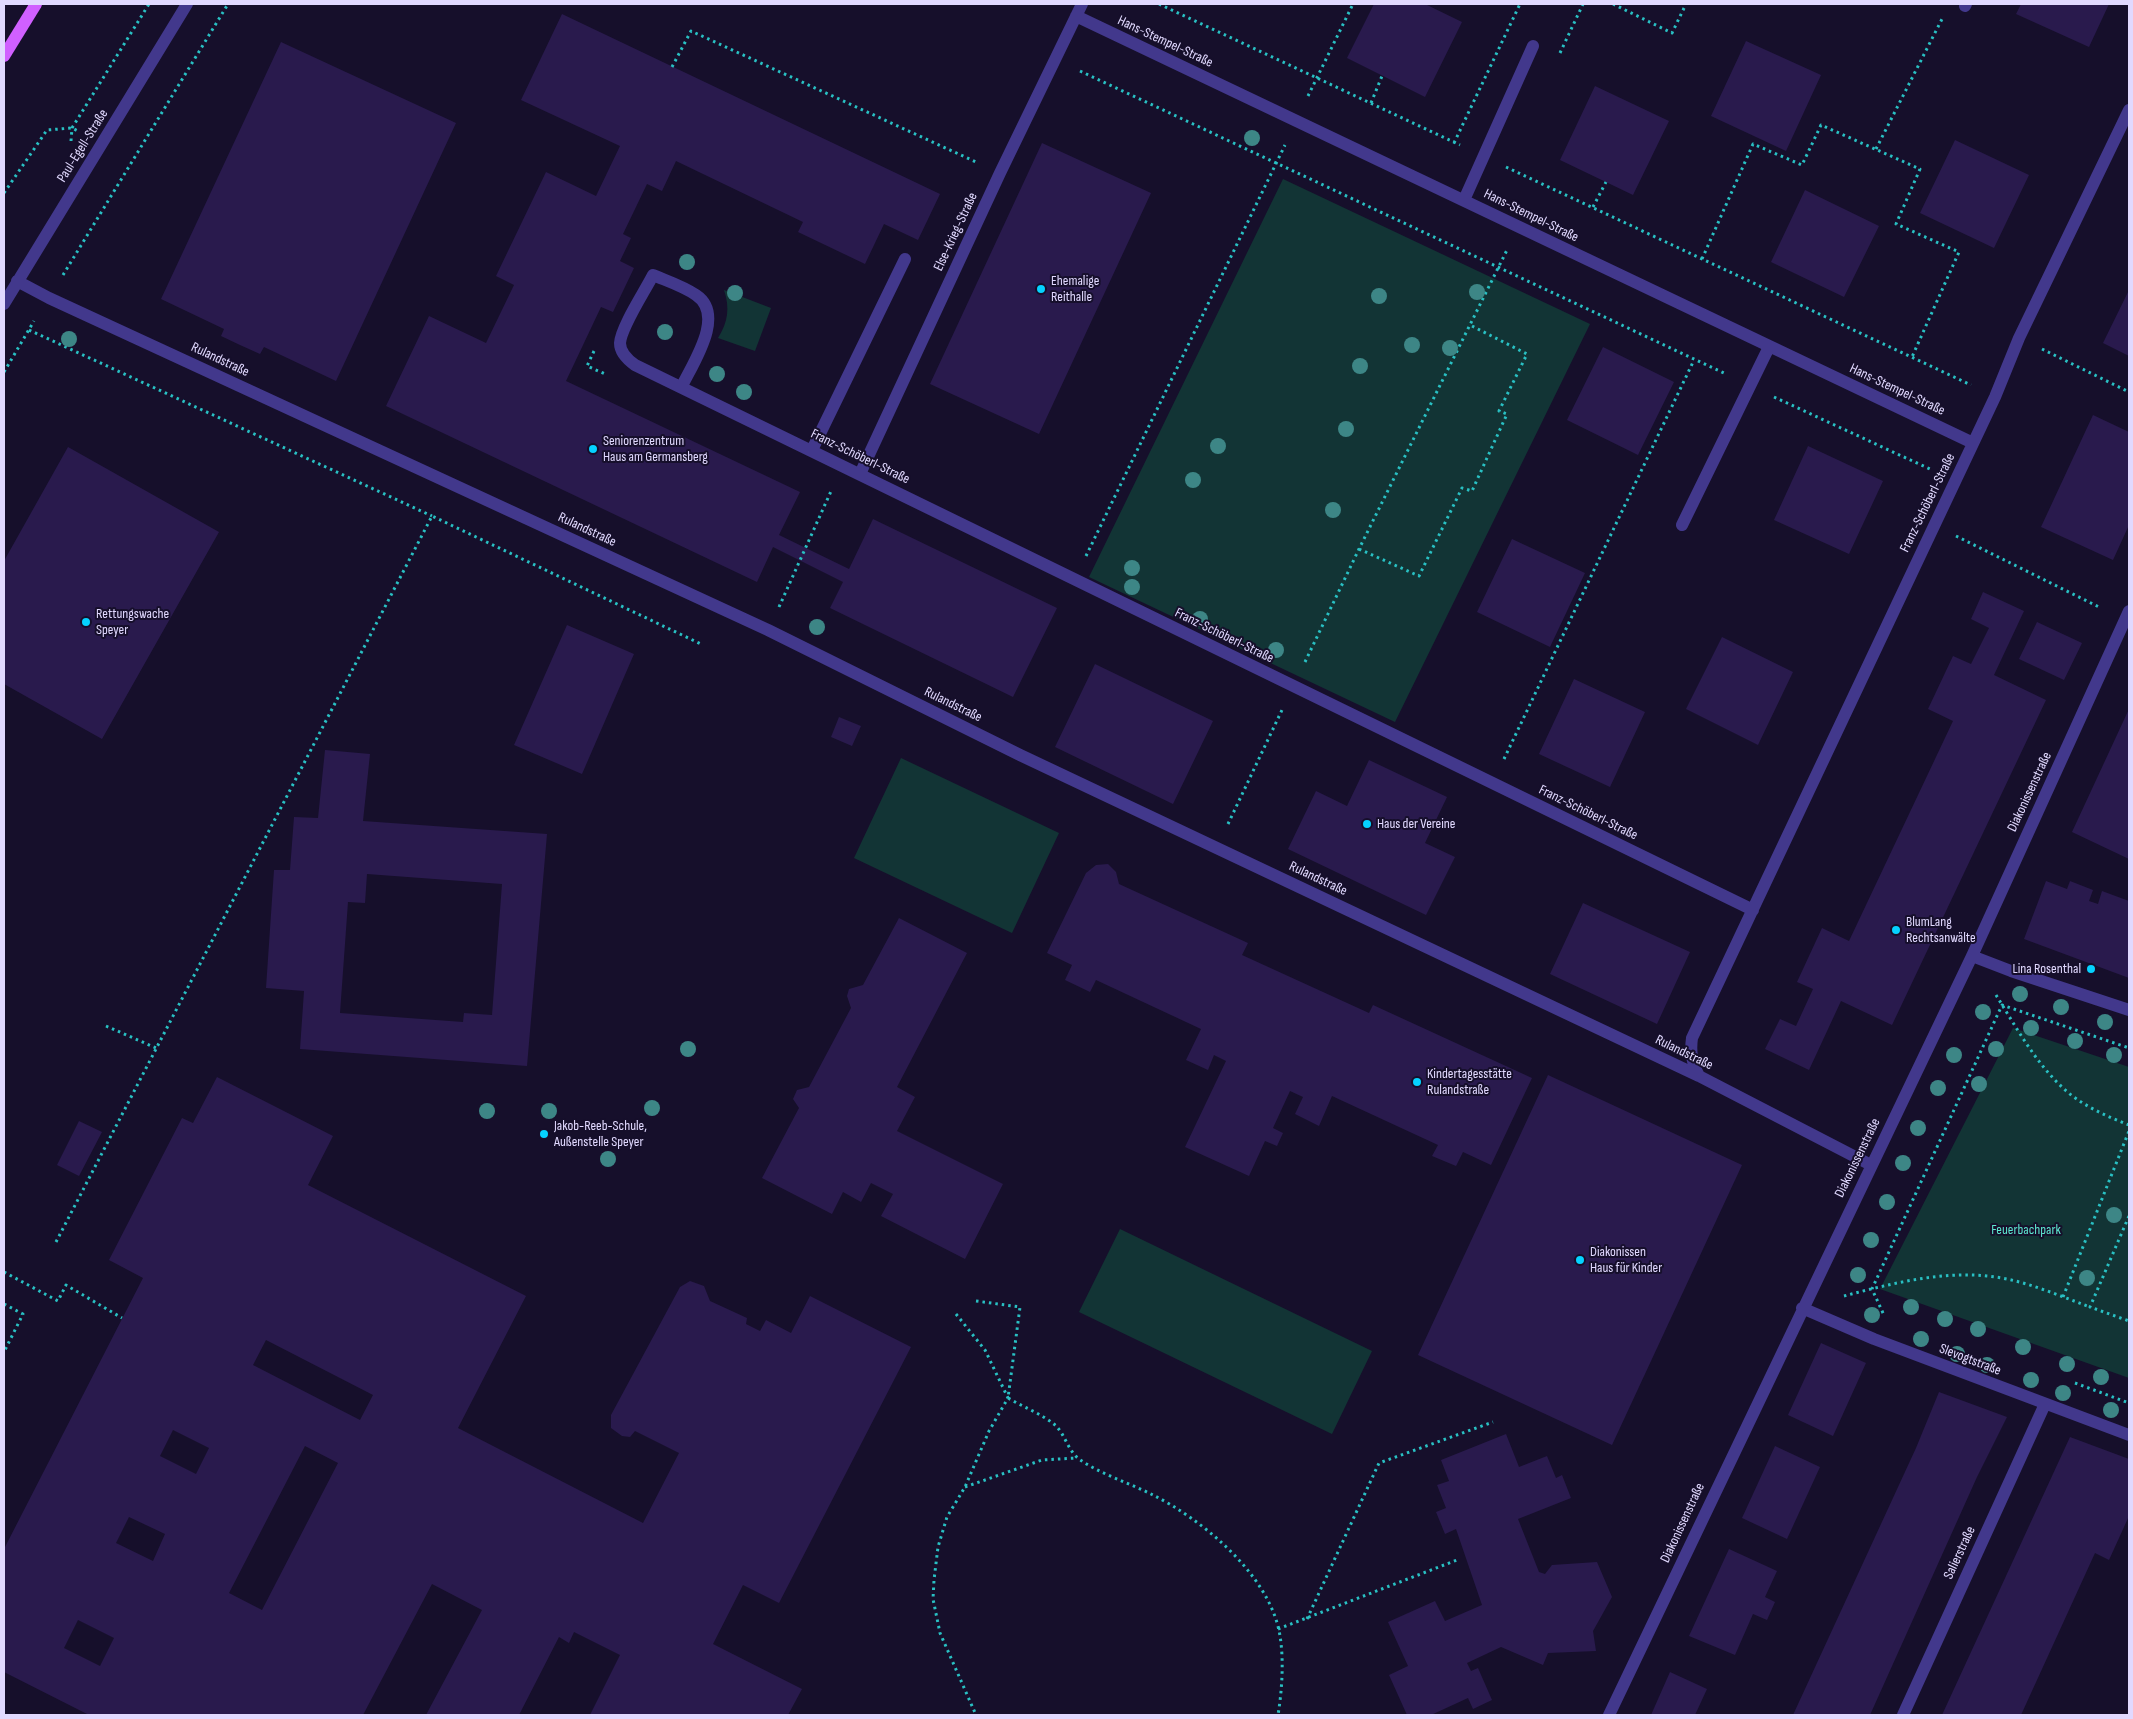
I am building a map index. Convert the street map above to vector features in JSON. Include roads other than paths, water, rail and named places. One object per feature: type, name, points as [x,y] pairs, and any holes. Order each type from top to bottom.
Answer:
[{"type":"main road","points":[[4,56],[36,4]]},
{"type":"street","name":"Paul-Egell-Straße","points":[[4,304],[187,4]]},
{"type":"street","name":"Else-Krieg-Straße","points":[[860,474],[1000,173],[1082,4]]},
{"type":"street","name":"Hans-Stempel-Straße","points":[[1076,16],[1973,443]]},
{"type":"street","points":[[1464,200],[1534,46]]},
{"type":"street","name":"Franz-Schöberl-Straße","points":[[1699,1076],[1692,1064],[1690,1051],[1692,1038],[1995,397],[2019,338],[2129,110]]},
{"type":"street","points":[[812,450],[905,259]]},
{"type":"street","name":"Franz-Schöberl-Straße","points":[[682,386],[708,333],[709,317],[704,303],[697,295],[654,275],[623,332],[620,345],[625,358],[635,365],[682,386],[1752,910]]},
{"type":"street","name":"Rulandstraße","points":[[17,281],[49,298],[768,630],[1020,755],[1699,1076],[1871,1165]]},
{"type":"street","points":[[1682,525],[1769,347]]},
{"type":"street","name":"Diakonissenstraße","points":[[1609,1715],[1972,956],[2127,616]]},
{"type":"street","points":[[1972,956],[2129,1010]]},
{"type":"street","name":"Slevogtstraße","points":[[1802,1308],[1874,1339],[2129,1435]]},
{"type":"street","name":"Salierstraße","points":[[1903,1715],[2045,1404]]},
{"type":"place","name":"Ehemalige Reithalle","points":[[1041,289]]},
{"type":"place","name":"Seniorenzentrum Haus am Germansberg","points":[[593,449]]},
{"type":"place","name":"Rettungswache Speyer","points":[[86,622]]},
{"type":"place","name":"Haus der Vereine","points":[[1367,824]]},
{"type":"place","name":"BlumLang Rechtsanwälte","points":[[1896,930]]},
{"type":"place","name":"Lina Rosenthal","points":[[2091,969]]},
{"type":"place","name":"Kindertagesstätte Rulandstraße","points":[[1417,1082]]},
{"type":"place","name":"Jakob-Reeb-Schule, Außenstelle Speyer","points":[[544,1134]]},
{"type":"place","name":"Diakonissen Haus für Kinder","points":[[1580,1260]]},
{"type":"park label","name":"Feuerbachpark","points":[[2026,1230]]}]
